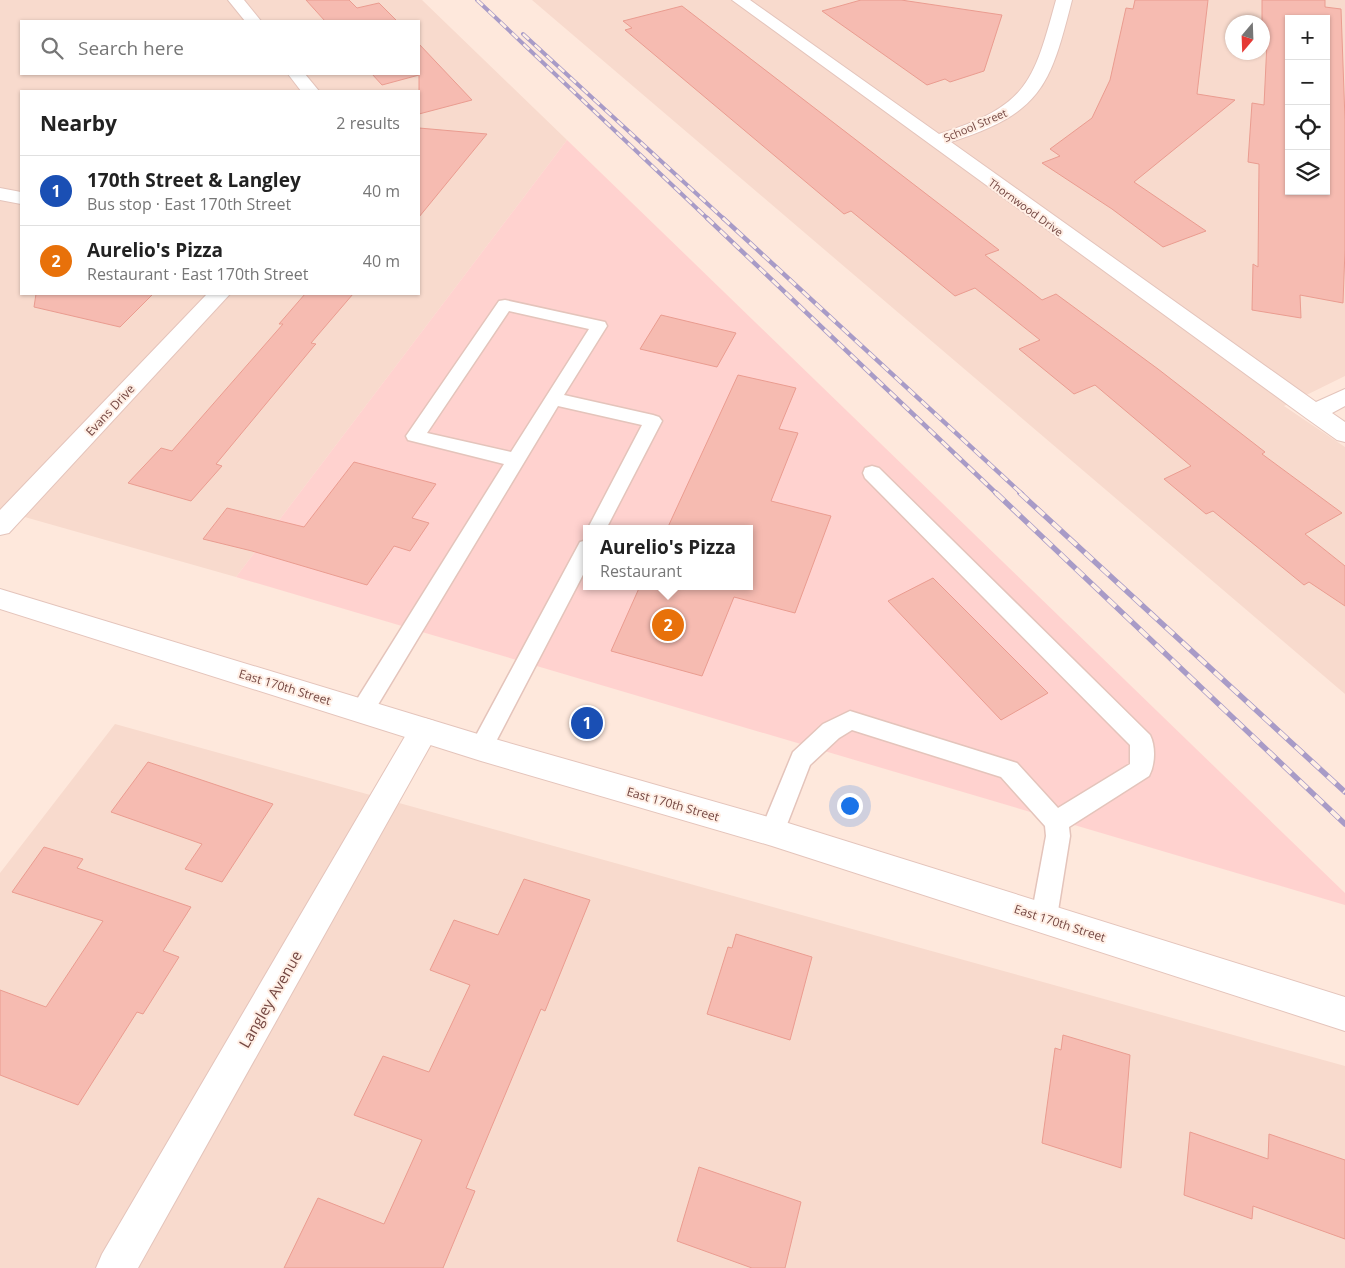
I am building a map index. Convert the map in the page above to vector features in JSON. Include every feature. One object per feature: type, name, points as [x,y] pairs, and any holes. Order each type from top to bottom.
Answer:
[{"type":"street","points":[[236,0],[252,20]]},
{"type":"street","name":"Thornwood Drive","points":[[740,0],[1345,434]]},
{"type":"street","name":"School Street","points":[[936,142],[1004,115],[1023,100],[1034,86],[1045,66],[1064,0]]},
{"type":"street","points":[[297,75],[309,90]]},
{"type":"street","points":[[0,194],[20,198]]},
{"type":"street","name":"Evans Drive","points":[[0,526],[218,295]]},
{"type":"street","points":[[1314,412],[1345,397]]},
{"type":"street","name":"East 170th Street","points":[[0,599],[481,748],[772,832],[1345,1014]]},
{"type":"street","name":"Langley Avenue","points":[[116,1268],[424,730]]},
{"type":"lane","points":[[362,711],[599,326],[506,305],[415,436],[516,460]]},
{"type":"lane","points":[[553,399],[653,421],[598,525]]},
{"type":"lane","points":[[872,473],[1142,742],[1141,769],[1056,822]]},
{"type":"lane","points":[[481,748],[583,555]]},
{"type":"lane","points":[[772,832],[801,759],[831,731],[850,720],[1009,770],[1056,822],[1058,836],[1044,917]]},
{"type":"shaded area","points":[[0,0],[422,0],[567,140],[236,577],[0,510]]},
{"type":"shaded area","points":[[532,0],[1345,0],[1345,376],[1284,406],[1345,447],[1345,694]]},
{"type":"shaded area","points":[[567,140],[1345,893],[1345,905],[236,577]]},
{"type":"shaded area","points":[[115,724],[1345,1066],[1345,1268],[0,1268],[0,873]]},
{"type":"building","points":[[306,0],[349,0],[357,8],[379,3],[396,20],[324,20]]},
{"type":"building","points":[[861,0],[901,0],[1002,15],[984,71],[950,82],[945,79],[927,85],[822,11]]},
{"type":"building","points":[[1135,0],[1208,0],[1197,94],[1235,100],[1134,182],[1206,231],[1163,247],[1112,209],[1042,163],[1060,156],[1050,149],[1092,118],[1110,80],[1126,8],[1133,9]]},
{"type":"building","points":[[1262,0],[1325,0],[1325,7],[1341,9],[1345,120],[1343,303],[1300,295],[1301,318],[1252,310],[1253,264],[1258,267],[1259,164],[1248,162],[1252,103],[1264,105],[1266,60],[1270,60],[1270,15],[1262,15]]},
{"type":"building","points":[[682,6],[999,250],[985,255],[1042,300],[1056,294],[1158,369],[1265,452],[1262,454],[1342,513],[1305,534],[1345,566],[1345,606],[1309,582],[1304,585],[1213,511],[1206,514],[1164,479],[1191,466],[1095,385],[1074,394],[1019,349],[1040,340],[975,288],[955,296],[851,211],[844,214],[625,30],[632,28],[623,21]]},
{"type":"building","points":[[420,45],[472,100],[420,114]]},
{"type":"building","points":[[373,75],[419,75],[382,85]]},
{"type":"building","points":[[420,128],[487,134],[420,216]]},
{"type":"building","points":[[36,295],[152,295],[120,327],[34,307]]},
{"type":"building","points":[[304,295],[352,295],[311,343],[316,344],[216,464],[222,466],[191,501],[128,483],[161,448],[172,451],[283,324],[279,324]]},
{"type":"building","points":[[661,315],[736,333],[717,367],[640,349]]},
{"type":"building","points":[[738,375],[796,388],[779,429],[798,433],[771,501],[831,516],[795,613],[734,597],[702,676],[611,651],[638,590],[753,590],[753,525],[669,525]]},
{"type":"building","points":[[354,462],[436,484],[412,518],[429,523],[410,551],[394,546],[367,585],[252,551],[203,539],[227,508],[304,527]]},
{"type":"building","points":[[933,578],[1048,693],[1001,720],[888,601]]},
{"type":"building","points":[[148,762],[273,804],[222,882],[185,869],[202,844],[111,812]]},
{"type":"building","points":[[44,847],[83,859],[77,868],[191,907],[163,951],[179,957],[143,1014],[137,1012],[78,1105],[0,1075],[0,990],[46,1007],[103,921],[12,892]]},
{"type":"building","points":[[524,879],[590,900],[545,1011],[541,1009],[466,1188],[475,1191],[443,1268],[284,1268],[318,1198],[384,1224],[422,1140],[354,1115],[383,1056],[429,1072],[470,985],[430,970],[454,920],[498,935]]},
{"type":"building","points":[[736,934],[812,957],[790,1040],[707,1014],[728,947],[732,948]]},
{"type":"building","points":[[1063,1035],[1130,1055],[1121,1168],[1042,1143],[1055,1048],[1061,1050]]},
{"type":"building","points":[[1190,1132],[1268,1159],[1269,1134],[1345,1160],[1345,1239],[1253,1206],[1252,1219],[1184,1195]]},
{"type":"building","points":[[699,1167],[801,1202],[785,1268],[752,1268],[677,1241]]},
{"type":"railway","points":[[477,0],[708,219]]},
{"type":"railway","points":[[523,34],[724,219]]},
{"type":"railway","points":[[707,218],[997,494]]},
{"type":"railway","points":[[723,218],[1022,494]]},
{"type":"railway","points":[[996,493],[1345,824]]},
{"type":"railway","points":[[1020,493],[1345,792]]},
{"type":"place","name":"Aurelio's Pizza","points":[[668,625]]},
{"type":"place","name":"170th Street & Langley","points":[[587,723]]}]
